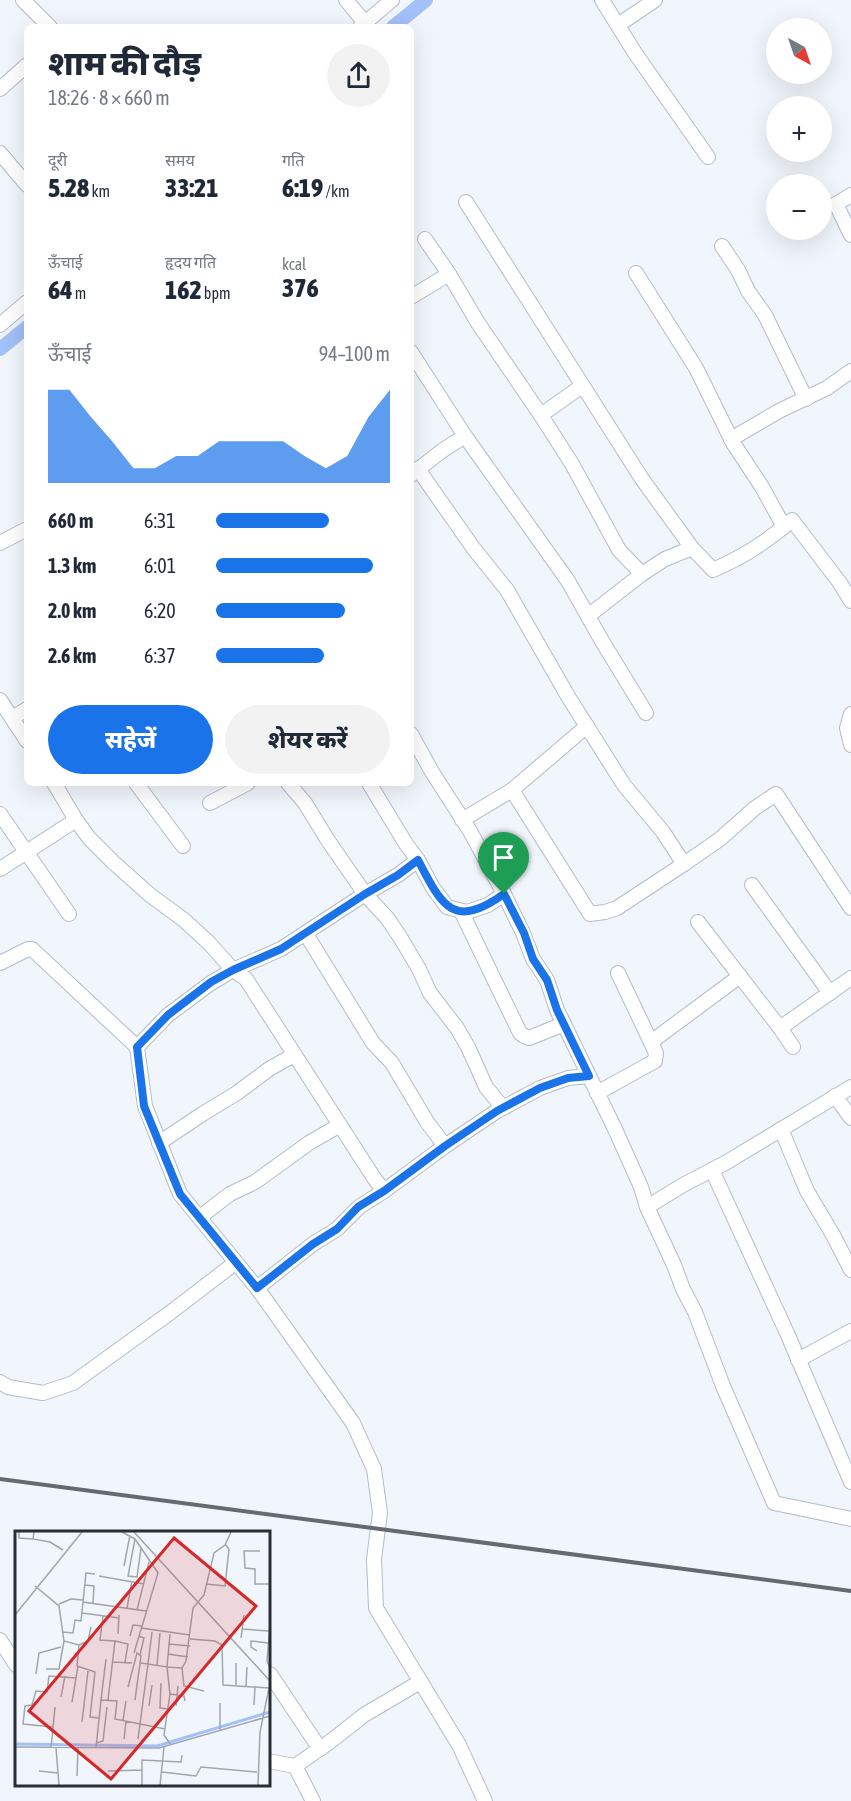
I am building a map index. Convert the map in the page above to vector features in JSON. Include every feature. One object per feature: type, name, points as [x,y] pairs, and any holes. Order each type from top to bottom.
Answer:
[{"type":"street","points":[[23,0],[47,24]]},
{"type":"street","points":[[346,0],[361,24]]},
{"type":"street","points":[[363,24],[392,0]]},
{"type":"street","points":[[602,0],[635,53],[708,157]]},
{"type":"street","points":[[618,25],[655,0]]},
{"type":"street","points":[[0,89],[24,68]]},
{"type":"street","points":[[0,153],[24,181]]},
{"type":"street","points":[[851,195],[836,204],[851,236]]},
{"type":"street","points":[[466,202],[642,479],[692,548],[713,570],[736,560],[766,542],[792,520],[840,583],[851,602]]},
{"type":"street","points":[[425,239],[572,464],[619,550],[642,574]]},
{"type":"street","points":[[722,246],[765,315],[806,399]]},
{"type":"street","points":[[636,273],[696,368],[731,439],[784,527]]},
{"type":"street","points":[[414,295],[449,274]]},
{"type":"street","points":[[0,325],[24,305]]},
{"type":"street","points":[[414,357],[465,436],[568,581],[646,713]]},
{"type":"street","points":[[731,439],[779,411],[826,388],[851,370]]},
{"type":"street","points":[[541,415],[582,386]]},
{"type":"street","points":[[465,436],[415,472],[507,590],[624,785],[663,832],[684,864]]},
{"type":"street","points":[[0,543],[24,531]]},
{"type":"street","points":[[588,616],[665,558],[692,548]]},
{"type":"street","points":[[0,700],[24,736]]},
{"type":"street","points":[[12,718],[24,711]]},
{"type":"street","points":[[851,714],[847,728],[851,745]]},
{"type":"street","points":[[462,819],[512,790],[587,726]]},
{"type":"street","points":[[414,739],[504,894],[524,933],[533,959],[547,980],[557,1010],[641,1187],[647,1207],[695,1312],[723,1386],[774,1503],[851,1519]]},
{"type":"street","points":[[56,786],[89,838],[150,895],[184,920],[233,970],[246,979],[384,1191]]},
{"type":"street","points":[[138,786],[183,846]]},
{"type":"street","points":[[291,786],[305,803],[365,894],[388,919],[400,937],[430,993],[457,1028],[468,1047],[486,1087],[503,1108]]},
{"type":"street","points":[[371,786],[447,907],[467,912],[488,905],[504,894]]},
{"type":"street","points":[[210,803],[232,787]]},
{"type":"street","points":[[512,790],[590,914],[616,908],[720,839],[755,808],[776,794],[851,908]]},
{"type":"street","points":[[0,814],[69,914]]},
{"type":"street","points":[[0,869],[76,820]]},
{"type":"street","points":[[137,1047],[168,1015],[211,982],[281,949],[418,860]]},
{"type":"street","points":[[752,885],[830,993]]},
{"type":"street","points":[[461,910],[520,1033],[530,1038],[564,1024]]},
{"type":"street","points":[[698,922],[793,1047]]},
{"type":"street","points":[[306,934],[373,1043],[392,1063],[420,1112],[445,1146]]},
{"type":"street","points":[[0,963],[32,949],[137,1047],[144,1106],[180,1194],[257,1288],[353,1423],[374,1469],[380,1513],[374,1559],[376,1608],[459,1745],[485,1801]]},
{"type":"street","points":[[597,1093],[655,1061],[656,1053],[618,973]]},
{"type":"street","points":[[651,1042],[740,976]]},
{"type":"street","points":[[780,1028],[851,978]]},
{"type":"street","points":[[159,1143],[237,1094],[269,1069],[294,1055]]},
{"type":"street","points":[[257,1288],[313,1244],[337,1229],[358,1207],[503,1108],[540,1088],[568,1078],[589,1076]]},
{"type":"street","points":[[647,1207],[851,1087]]},
{"type":"street","points":[[835,1096],[851,1118]]},
{"type":"street","points":[[200,1217],[230,1194],[255,1182],[309,1143],[340,1125]]},
{"type":"street","points":[[781,1129],[807,1191],[851,1270]]},
{"type":"street","points":[[712,1170],[743,1234],[851,1482]]},
{"type":"street","points":[[0,1382],[8,1387],[43,1393],[73,1383],[235,1263]]},
{"type":"street","points":[[798,1360],[851,1331]]},
{"type":"street","points":[[0,1640],[15,1663]]},
{"type":"street","points":[[270,1674],[320,1749]]},
{"type":"street","points":[[270,1761],[295,1766],[364,1714],[420,1682]]},
{"type":"street","points":[[295,1766],[313,1801]]},
{"type":"waterway","points":[[397,24],[426,0]]},
{"type":"waterway","points":[[0,349],[24,329]]},
{"type":"railway","points":[[0,1479],[851,1591]]},
{"type":"route","points":[[418,860],[433,888],[447,907],[467,912],[488,905],[504,894],[524,933],[533,959],[547,980],[557,1010],[589,1076],[568,1078],[540,1088],[497,1111],[358,1207],[337,1229],[313,1244],[257,1288],[180,1194],[144,1106],[137,1047],[168,1015],[211,982],[281,949],[418,860]]}]
